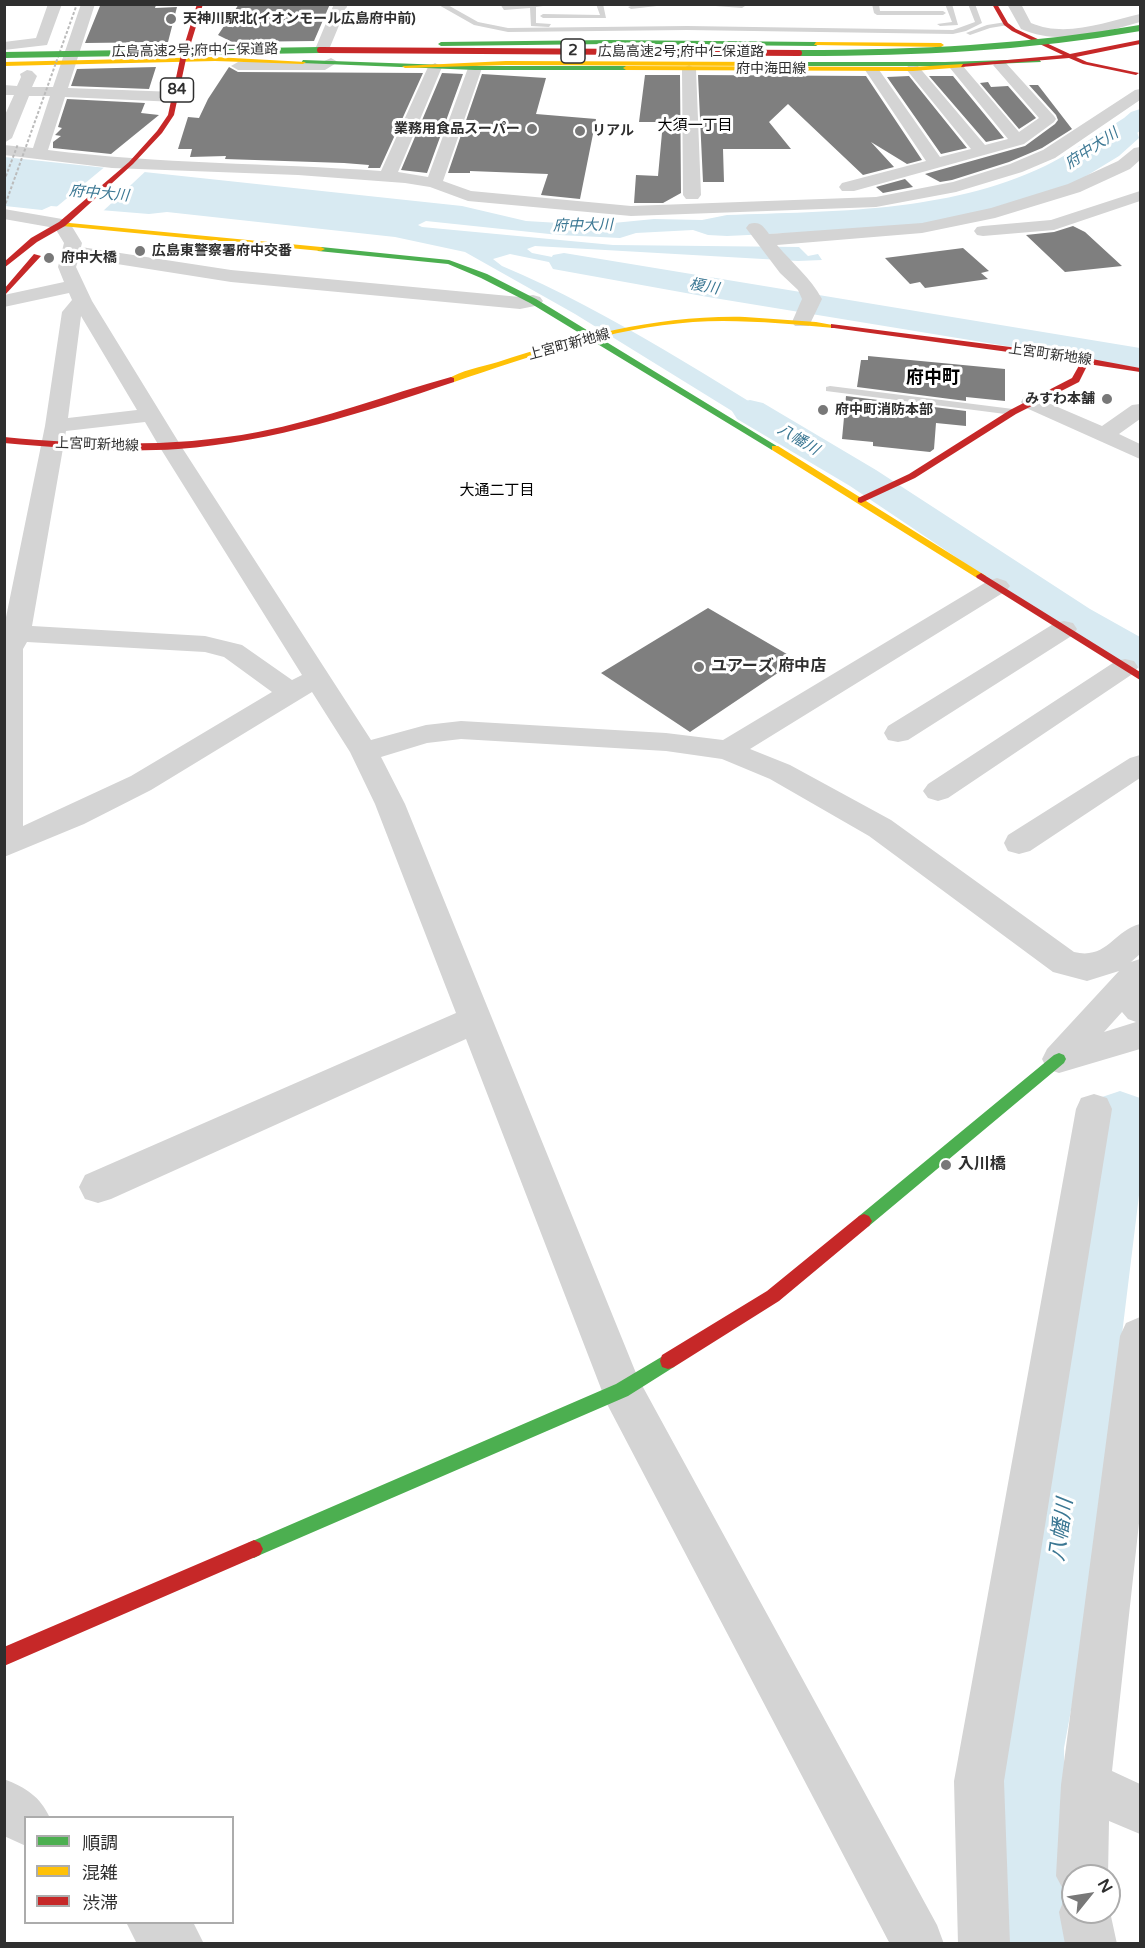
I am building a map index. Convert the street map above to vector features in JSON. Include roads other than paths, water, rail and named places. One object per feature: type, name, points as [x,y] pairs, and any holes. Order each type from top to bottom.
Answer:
[{"type":"main road","name":"84","points":[[4,266],[34,240],[67,219],[128,165],[160,132],[171,115],[185,53],[200,4]]},
{"type":"main road","points":[[994,4],[1006,24],[1039,41],[1106,69],[1138,74]]},
{"type":"main road","points":[[323,47],[457,49],[1002,45],[1073,38],[1140,26]]},
{"type":"main road","name":"広島高速2号;府中仁保道路","points":[[4,54],[280,50],[944,52],[1050,45],[1140,26]]},
{"type":"main road","name":"広島高速2号;府中仁保道路","points":[[4,63],[247,56],[949,58],[1069,50],[1140,38]]},
{"type":"main road","name":"府中海田線","points":[[185,53],[323,47],[706,39],[983,45],[1039,41]]},
{"type":"main road","points":[[405,66],[555,63],[981,64],[1068,58],[1140,44]]},
{"type":"main road","name":"府中海田線","points":[[185,53],[475,68],[872,70],[1000,65],[1073,57],[1140,44]]},
{"type":"main road","points":[[4,54],[70,56],[185,53]]},
{"type":"main road","points":[[4,63],[70,56]]},
{"type":"main road","points":[[67,219],[449,262],[484,276],[598,335],[1133,672]]},
{"type":"main road","name":"84","points":[[4,294],[52,242],[67,219]]},
{"type":"main road","name":"上宮町新地線","points":[[4,440],[54,435],[116,448],[170,446],[252,436],[317,422],[598,335],[697,320],[758,319],[806,311],[1140,370]]},
{"type":"main road","points":[[861,500],[912,476],[1023,407],[1076,380],[1086,360]]},
{"type":"main road","points":[[4,1657],[622,1390],[772,1296],[1059,1059]]},
{"type":"street","points":[[4,46],[42,42],[55,4]]},
{"type":"street","points":[[39,154],[88,4]]},
{"type":"street","points":[[323,47],[342,4]]},
{"type":"street","points":[[1014,4],[1026,26],[1054,34],[1110,26],[1140,18]]},
{"type":"street","points":[[1136,4],[1140,8]]},
{"type":"street","points":[[237,66],[325,66],[331,62]]},
{"type":"street","points":[[807,205],[816,197],[843,188],[1018,141],[1048,119],[1000,65]]},
{"type":"street","points":[[387,177],[435,67]]},
{"type":"street","points":[[435,181],[475,68]]},
{"type":"street","points":[[957,68],[1018,141]]},
{"type":"street","points":[[689,69],[692,195]]},
{"type":"street","points":[[913,69],[981,150]]},
{"type":"street","points":[[872,70],[936,164]]},
{"type":"street","points":[[4,73],[28,74],[4,138]]},
{"type":"street","points":[[4,90],[176,97]]},
{"type":"street","points":[[435,181],[468,196],[631,211],[740,210],[876,202],[956,187],[1016,168],[1049,154],[1140,93]]},
{"type":"street","points":[[4,150],[128,165],[298,170],[435,181],[518,183]]},
{"type":"street","points":[[764,239],[922,228],[995,213],[1074,188],[1124,165],[1140,152]]},
{"type":"street","points":[[669,193],[731,196],[786,195],[843,188]]},
{"type":"street","points":[[879,232],[893,239],[1054,225],[1140,196]]},
{"type":"street","points":[[740,210],[787,269],[806,287],[806,311]]},
{"type":"street","points":[[4,214],[67,219],[73,243],[67,267],[78,293],[170,446],[364,752],[390,804],[622,1390],[918,1944]]},
{"type":"street","points":[[71,250],[231,276],[520,303],[533,301]]},
{"type":"street","points":[[4,302],[78,293]]},
{"type":"street","points":[[78,293],[72,312],[54,435],[11,634],[6,846],[79,816],[184,759],[290,692],[317,678]]},
{"type":"street","points":[[1023,407],[1103,435],[1140,452]]},
{"type":"street","points":[[1103,435],[1140,410]]},
{"type":"street","points":[[54,435],[153,415]]},
{"type":"street","points":[[727,750],[997,586]]},
{"type":"street","points":[[898,733],[1064,629]]},
{"type":"street","points":[[11,634],[205,644],[233,651],[290,692]]},
{"type":"street","points":[[938,791],[1133,672]]},
{"type":"street","points":[[364,752],[426,734],[461,730],[666,742],[727,750],[780,772],[880,828],[1065,963],[1088,968],[1109,962],[1140,936]]},
{"type":"street","points":[[1019,843],[1140,765]]},
{"type":"street","points":[[1059,1059],[1134,990]]},
{"type":"street","points":[[98,1187],[475,1020]]},
{"type":"street","points":[[1059,1059],[1140,1035]]},
{"type":"street","points":[[984,1944],[979,1781],[1094,1109]]},
{"type":"street","points":[[1083,1864],[1086,1785],[1140,1336]]},
{"type":"street","points":[[1086,1785],[1140,1809]]},
{"type":"street","points":[[4,1804],[24,1819]]},
{"type":"street","points":[[153,1924],[178,1944]]},
{"type":"street","points":[[1087,1924],[1091,1944]]},
{"type":"lane","points":[[440,4],[476,24],[491,28],[612,30],[687,28],[964,30],[979,23],[971,4]]},
{"type":"lane","points":[[502,4],[504,8],[554,4]]},
{"type":"lane","points":[[543,16],[604,17],[599,4]]},
{"type":"lane","points":[[631,7],[671,4]]},
{"type":"lane","points":[[692,4],[742,6],[742,4]]},
{"type":"lane","points":[[874,4],[877,13],[943,13]]},
{"type":"lane","points":[[879,16],[881,24],[957,24],[948,4]]},
{"type":"lane","points":[[533,6],[533,25],[603,26],[603,20]]},
{"type":"lane","points":[[667,24],[687,28],[692,34],[706,39],[706,34],[716,30],[755,28]]},
{"type":"lane","points":[[846,29],[866,33],[947,34],[972,33],[989,26],[1006,24]]},
{"type":"lane","points":[[527,34],[623,34],[648,29]]},
{"type":"lane","points":[[830,389],[1023,407]]},
{"type":"water","points":[[1133,119],[1139,138],[1119,156],[1078,181],[1020,202],[918,227],[727,236],[708,235],[693,230],[636,233],[620,238],[559,235],[426,221],[418,225],[613,245],[799,247],[808,256],[818,254],[822,260],[798,261],[535,246],[527,249],[532,253],[638,274],[636,280],[510,254],[493,259],[502,266],[624,327],[820,445],[800,453],[575,314],[465,252],[395,237],[167,212],[149,214],[51,206],[42,210],[5,206],[4,157],[462,206],[526,221],[593,225],[654,219],[702,220],[727,215],[889,207],[968,193],[1007,181],[1045,166],[1100,134]]},
{"type":"waterway","name":"府中大川","points":[[1071,164],[1133,124],[1140,117]]},
{"type":"waterway","name":"榎川","points":[[564,262],[1140,358]]},
{"type":"waterway","name":"八幡川","points":[[750,411],[863,478],[1075,618],[1140,655]]},
{"type":"waterway","name":"八幡川","points":[[1035,1944],[1023,1877],[1024,1748],[1048,1629],[1120,1116]]},
{"type":"railway","points":[[4,208],[77,4]]},
{"type":"railway","points":[[4,181],[18,144]]},
{"type":"place","name":"天神川駅北(イオンモール広島府中前)","points":[[171,19]]},
{"type":"place","name":"業務用食品スーパー","points":[[532,129]]},
{"type":"place","name":"リアル","points":[[580,131]]},
{"type":"place","name":"広島東警察署府中交番","points":[[140,251]]},
{"type":"place","name":"府中大橋","points":[[49,258]]},
{"type":"place","name":"みすわ本舗","points":[[1107,399]]},
{"type":"place","name":"府中町消防本部","points":[[823,410]]},
{"type":"place","name":"ユアーズ 府中店","points":[[699,667]]},
{"type":"place","name":"入川橋","points":[[946,1165]]},
{"type":"district","name":"大須一丁目","points":[[695,126]]},
{"type":"district","name":"府中町","points":[[933,378]]},
{"type":"district","name":"大通二丁目","points":[[497,491]]}]
